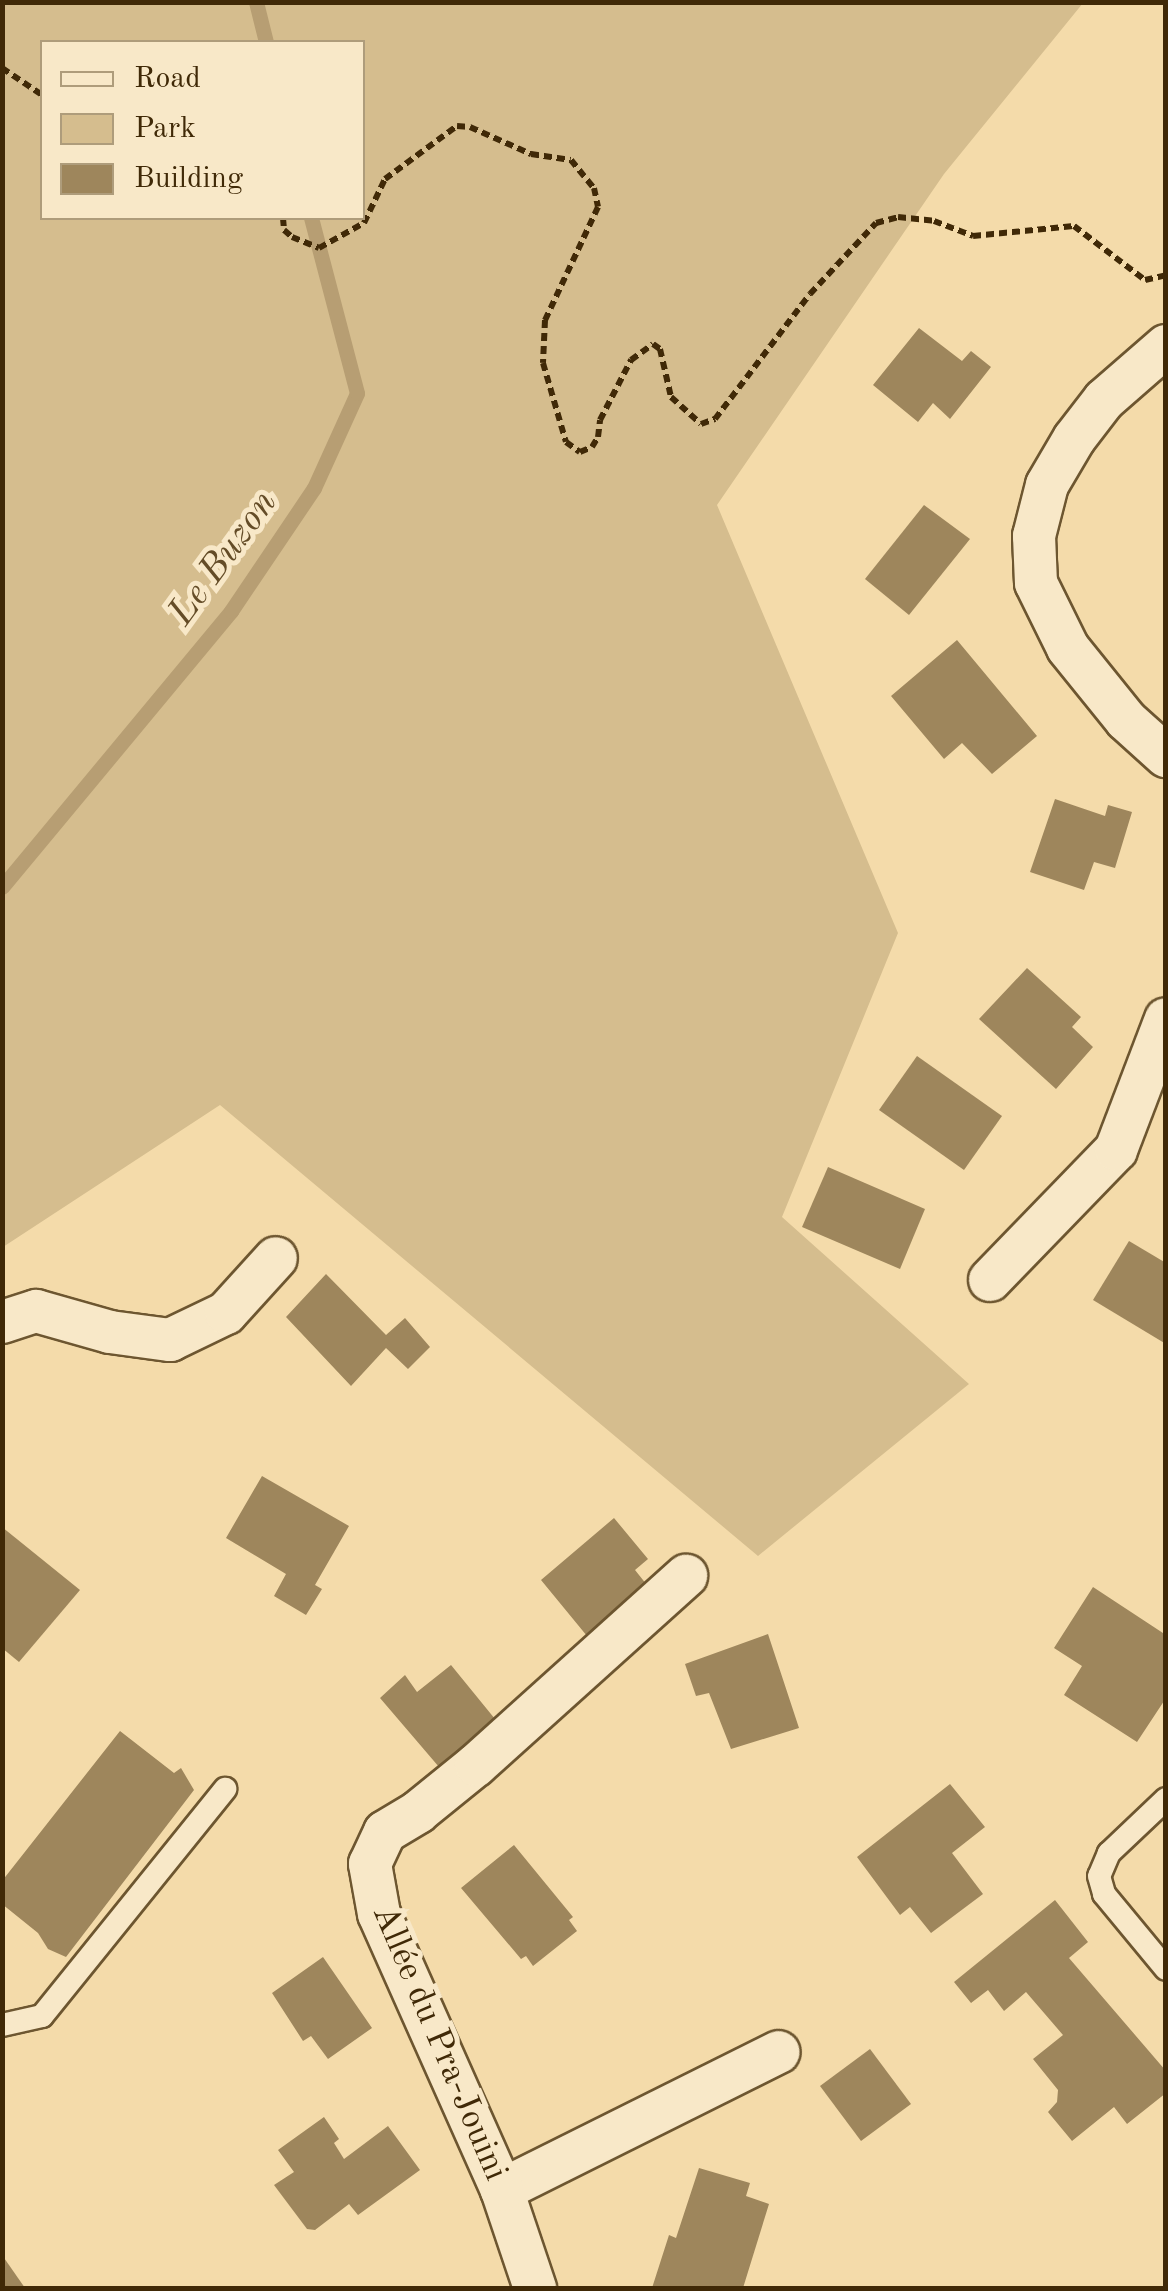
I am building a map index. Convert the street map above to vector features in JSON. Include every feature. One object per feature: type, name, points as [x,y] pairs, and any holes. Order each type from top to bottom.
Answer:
[{"type":"street","points":[[1166,346],[1104,400],[1074,439],[1048,485],[1034,536],[1036,583],[1068,648],[1126,720],[1166,756]]},
{"type":"street","points":[[990,1280],[1116,1150],[1166,1019]]},
{"type":"street","points":[[2,1322],[36,1312],[110,1332],[170,1340],[226,1312],[276,1258]]},
{"type":"street","name":"Allée du Pra-Jouini","points":[[535,2288],[502,2190],[380,1914],[370,1864],[384,1832],[418,1812],[476,1766],[686,1576]]},
{"type":"street","points":[[502,2190],[779,2052]]},
{"type":"lane","points":[[2,2025],[42,2016],[225,1789]]},
{"type":"lane","points":[[1166,1799],[1110,1853],[1099,1876],[1104,1894],[1166,1969]]},
{"type":"path","points":[[2,68],[40,94]]},
{"type":"path","points":[[282,220],[284,230],[319,248],[364,223],[386,179],[456,126],[470,127],[532,154],[571,160],[594,188],[598,207],[546,320],[542,363],[566,442],[580,452],[592,446],[598,437],[600,420],[632,360],[653,344],[660,349],[671,397],[701,424],[716,418],[810,294],[876,222],[898,217],[934,221],[973,236],[1074,226],[1145,280],[1166,275]]},
{"type":"green space","points":[[3,2],[1083,3],[944,174],[717,505],[898,933],[782,1217],[969,1384],[758,1556],[220,1105],[3,1247]]},
{"type":"building","points":[[919,328],[962,361],[971,351],[991,367],[950,419],[933,403],[918,422],[873,385]]},
{"type":"building","points":[[924,505],[970,539],[909,615],[865,579]]},
{"type":"building","points":[[957,640],[1037,736],[992,774],[962,743],[944,759],[891,696]]},
{"type":"building","points":[[1055,799],[1105,816],[1108,805],[1132,812],[1115,868],[1094,862],[1084,890],[1030,872]]},
{"type":"building","points":[[1027,968],[1081,1017],[1072,1027],[1093,1047],[1056,1089],[979,1019]]},
{"type":"building","points":[[917,1056],[1002,1116],[964,1170],[879,1110]]},
{"type":"building","points":[[828,1167],[925,1209],[900,1269],[802,1227]]},
{"type":"building","points":[[1129,1241],[1166,1263],[1166,1344],[1093,1300]]},
{"type":"building","points":[[326,1274],[386,1335],[405,1318],[430,1347],[408,1369],[386,1348],[351,1386],[286,1317]]},
{"type":"building","points":[[262,1476],[349,1526],[315,1585],[322,1589],[306,1615],[274,1596],[286,1574],[226,1538]]},
{"type":"building","points":[[614,1518],[648,1559],[635,1570],[647,1585],[587,1636],[541,1580]]},
{"type":"building","points":[[2,1527],[80,1590],[19,1662],[2,1648]]},
{"type":"building","points":[[1093,1587],[1166,1635],[1166,1698],[1137,1742],[1064,1695],[1082,1666],[1054,1648]]},
{"type":"building","points":[[768,1634],[799,1728],[731,1749],[709,1693],[696,1696],[685,1664]]},
{"type":"building","points":[[451,1665],[495,1719],[439,1767],[380,1698],[405,1675],[417,1692]]},
{"type":"building","points":[[120,1731],[174,1773],[181,1768],[194,1790],[66,1957],[48,1949],[38,1933],[2,1904],[2,1881]]},
{"type":"building","points":[[950,1784],[985,1827],[952,1853],[983,1894],[931,1933],[910,1907],[900,1915],[857,1857]]},
{"type":"building","points":[[514,1845],[573,1917],[569,1920],[577,1931],[533,1966],[526,1956],[521,1959],[461,1888]]},
{"type":"building","points":[[1055,1900],[1088,1942],[1069,1958],[1166,2071],[1166,2093],[1127,2124],[1114,2107],[1072,2141],[1048,2112],[1057,2102],[1058,2090],[1033,2059],[1063,2035],[1026,1992],[1004,2011],[988,1990],[971,2003],[954,1982]]},
{"type":"building","points":[[323,1957],[372,2028],[328,2059],[311,2036],[303,2041],[272,1993]]},
{"type":"building","points":[[870,2049],[911,2104],[861,2141],[820,2086]]},
{"type":"building","points":[[324,2117],[339,2139],[334,2143],[344,2159],[388,2126],[420,2170],[358,2215],[349,2204],[315,2230],[307,2229],[274,2185],[294,2172],[278,2150]]},
{"type":"building","points":[[699,2168],[750,2183],[746,2196],[769,2204],[743,2288],[652,2288],[669,2235],[676,2238]]},
{"type":"building","points":[[2,2255],[25,2288],[2,2288]]},
{"type":"waterway","name":"Le Buzon","points":[[256,2],[266,40]]},
{"type":"waterway","name":"Le Buzon","points":[[2,887],[231,611],[314,488],[357,393],[312,220]]}]
